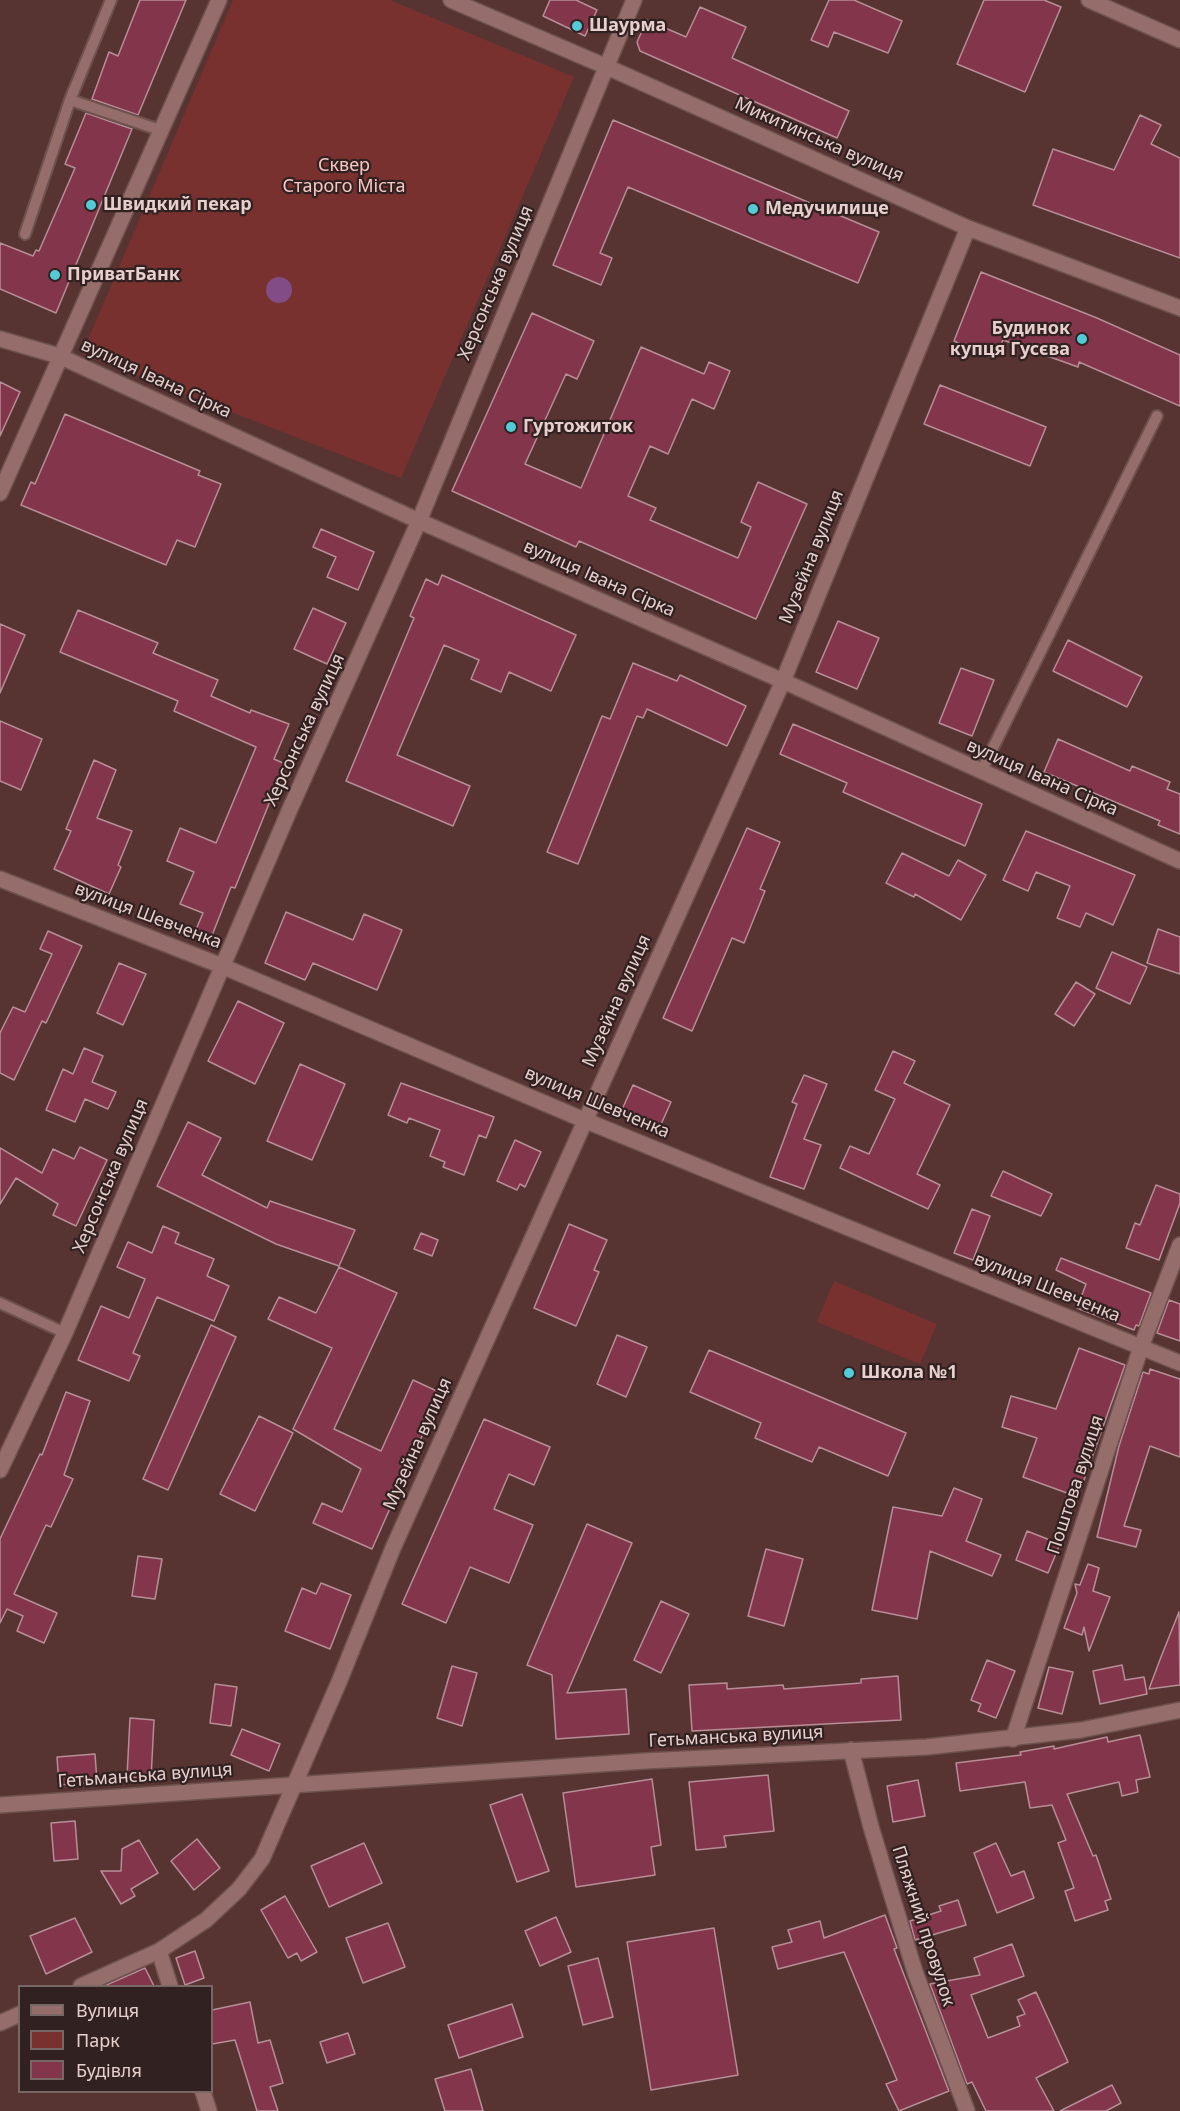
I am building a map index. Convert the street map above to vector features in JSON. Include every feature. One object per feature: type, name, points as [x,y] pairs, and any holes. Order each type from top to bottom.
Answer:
[{"type":"street","points":[[0,493],[219,0]]},
{"type":"street","name":"Микитинська вулиця","points":[[450,0],[607,67],[968,228],[1178,308]]},
{"type":"street","name":"Херсонська вулиця","points":[[0,1470],[65,1333],[222,966],[419,521],[634,0]]},
{"type":"street","points":[[1089,0],[1180,40]]},
{"type":"street","name":"Музейна вулиця","points":[[292,1786],[339,1682],[393,1548],[783,681],[968,228]]},
{"type":"street","name":"вулиця Івана Сірка","points":[[0,339],[59,356],[419,521],[783,681],[1180,861]]},
{"type":"street","name":"вулиця Шевченка","points":[[0,879],[222,966],[584,1120],[1180,1363]]},
{"type":"street","name":"Поштова вулиця","points":[[1013,1739],[1141,1347],[1180,1245]]},
{"type":"street","name":"Гетьманська вулиця","points":[[0,1805],[927,1747],[1013,1739],[1180,1710]]},
{"type":"street","name":"Пляжний провулок","points":[[851,1750],[871,1827],[915,1972],[967,2111]]},
{"type":"street","points":[[83,1985],[159,1951],[206,1920],[239,1889],[262,1859],[292,1786]]},
{"type":"street","points":[[159,1951],[170,1985]]},
{"type":"street","points":[[0,2023],[18,2015]]},
{"type":"street","points":[[204,2093],[209,2111]]},
{"type":"lane","points":[[25,234],[70,100],[111,0]]},
{"type":"lane","points":[[70,100],[160,130]]},
{"type":"lane","points":[[981,772],[1157,416]]},
{"type":"lane","points":[[0,1303],[65,1333]]},
{"type":"green space","name":"Сквер Старого Міста","points":[[233,0],[390,0],[574,77],[401,478],[82,354]]},
{"type":"green space","points":[[834,1281],[937,1324],[920,1364],[817,1322]]},
{"type":"shaded area","points":[[279,277],[288,281],[292,290],[288,299],[279,303],[270,299],[266,290],[270,281]]},
{"type":"building","points":[[140,0],[186,0],[138,115],[92,99],[109,52],[118,56]]},
{"type":"building","name":"Шаурма","points":[[550,0],[576,0],[597,10],[585,36],[543,16]]},
{"type":"building","points":[[829,0],[854,0],[902,21],[888,53],[834,32],[828,47],[811,40]]},
{"type":"building","points":[[984,0],[1044,0],[1061,7],[1025,92],[957,64]]},
{"type":"building","points":[[700,7],[746,27],[732,58],[849,111],[837,138],[640,51],[637,42],[647,20],[686,37]]},
{"type":"building","points":[[86,113],[132,129],[56,313],[0,289],[0,243],[33,256],[36,250],[39,251],[75,168],[65,164]]},
{"type":"building","points":[[1140,115],[1161,125],[1151,144],[1180,158],[1180,258],[1033,205],[1053,149],[1114,170]]},
{"type":"building","name":"Медучилище","points":[[613,120],[879,232],[858,283],[628,187],[600,253],[612,258],[601,285],[553,265]]},
{"type":"building","points":[[981,272],[1097,318],[1180,355],[1180,406],[1079,362],[1078,367],[1003,340],[994,359],[954,341]]},
{"type":"building","points":[[532,313],[594,341],[577,379],[566,374],[525,464],[581,488],[641,347],[704,374],[709,362],[730,371],[714,409],[692,399],[668,454],[650,446],[628,496],[656,508],[650,520],[738,558],[751,527],[741,522],[758,482],[807,504],[756,619],[579,541],[576,547],[452,491]]},
{"type":"building","points":[[0,382],[20,392],[0,436]]},
{"type":"building","points":[[940,385],[1046,427],[1030,466],[924,424]]},
{"type":"building","points":[[65,414],[200,471],[198,475],[221,484],[195,547],[177,540],[166,565],[21,505],[31,482],[35,484]]},
{"type":"building","points":[[321,529],[374,552],[358,590],[327,577],[336,557],[313,547]]},
{"type":"building","points":[[442,575],[576,635],[551,691],[509,672],[501,692],[471,679],[479,660],[444,645],[397,755],[470,786],[453,826],[346,781],[414,618],[410,616],[426,579],[438,585]]},
{"type":"building","points":[[313,608],[346,623],[327,664],[294,649]]},
{"type":"building","points":[[78,610],[158,643],[153,653],[218,680],[211,696],[250,713],[251,710],[289,724],[274,759],[285,764],[235,888],[231,887],[211,938],[195,932],[203,913],[180,904],[194,872],[167,861],[180,828],[216,843],[256,747],[174,711],[178,701],[60,652]]},
{"type":"building","points":[[838,621],[879,638],[857,689],[816,672]]},
{"type":"building","points":[[0,624],[25,635],[0,693]]},
{"type":"building","points":[[1068,640],[1142,677],[1127,707],[1053,671]]},
{"type":"building","points":[[633,663],[677,681],[680,675],[746,706],[727,746],[647,709],[643,718],[637,716],[578,864],[547,852],[602,716],[610,719]]},
{"type":"building","points":[[961,668],[994,680],[972,736],[939,723]]},
{"type":"building","points":[[0,721],[42,739],[21,790],[0,781]]},
{"type":"building","points":[[793,724],[982,804],[965,846],[843,792],[847,783],[780,754]]},
{"type":"building","points":[[1058,739],[1130,771],[1132,766],[1170,782],[1167,789],[1180,794],[1180,834],[1158,825],[1160,821],[1044,772]]},
{"type":"building","points":[[94,760],[116,770],[97,818],[132,831],[118,865],[121,867],[109,894],[54,869],[71,831],[66,829]]},
{"type":"building","points":[[747,828],[780,842],[760,889],[765,891],[744,943],[732,938],[692,1031],[663,1018]]},
{"type":"building","points":[[1026,831],[1135,875],[1113,925],[1086,913],[1080,927],[1057,918],[1070,886],[1036,872],[1028,891],[1003,880]]},
{"type":"building","points":[[902,853],[949,876],[958,860],[986,875],[961,920],[915,894],[914,897],[886,883]]},
{"type":"building","points":[[286,912],[353,940],[364,914],[402,930],[377,990],[313,963],[305,980],[265,963]]},
{"type":"building","points":[[1158,929],[1180,937],[1180,974],[1147,963]]},
{"type":"building","points":[[48,931],[82,946],[46,1023],[42,1021],[14,1080],[0,1073],[0,1033],[13,1007],[25,1012],[52,954],[40,949]]},
{"type":"building","points":[[1112,952],[1147,967],[1130,1004],[1096,988]]},
{"type":"building","points":[[119,963],[146,974],[123,1025],[97,1013]]},
{"type":"building","points":[[1076,982],[1095,994],[1074,1026],[1055,1014]]},
{"type":"building","points":[[238,1001],[284,1023],[255,1084],[208,1061]]},
{"type":"building","points":[[84,1048],[103,1056],[92,1082],[116,1092],[108,1109],[85,1099],[75,1122],[46,1110],[63,1069],[73,1074]]},
{"type":"building","points":[[893,1051],[915,1061],[904,1083],[950,1105],[917,1174],[940,1185],[928,1209],[840,1168],[850,1146],[869,1154],[895,1099],[875,1090]]},
{"type":"building","points":[[300,1064],[345,1084],[312,1160],[267,1141]]},
{"type":"building","points":[[804,1075],[827,1084],[804,1139],[821,1145],[804,1189],[770,1177],[797,1104],[792,1102]]},
{"type":"building","points":[[401,1083],[494,1117],[486,1138],[479,1135],[464,1175],[443,1167],[445,1162],[430,1156],[440,1130],[409,1118],[407,1123],[388,1115]]},
{"type":"building","points":[[633,1085],[671,1102],[658,1131],[620,1114]]},
{"type":"building","points":[[188,1122],[221,1138],[202,1175],[267,1208],[270,1201],[355,1230],[339,1266],[276,1244],[157,1186]]},
{"type":"building","points":[[515,1140],[541,1152],[525,1187],[520,1184],[517,1190],[497,1181]]},
{"type":"building","points":[[80,1147],[107,1160],[76,1226],[53,1215],[58,1204],[16,1178],[0,1204],[0,1148],[42,1173],[53,1149],[74,1159]]},
{"type":"building","points":[[1003,1171],[1052,1194],[1041,1216],[991,1196]]},
{"type":"building","points":[[1156,1185],[1180,1194],[1180,1203],[1159,1260],[1126,1248],[1135,1223],[1140,1225]]},
{"type":"building","points":[[972,1209],[990,1216],[973,1260],[954,1253]]},
{"type":"building","points":[[569,1224],[607,1240],[594,1270],[599,1272],[576,1326],[534,1308]]},
{"type":"building","points":[[163,1226],[179,1233],[175,1243],[214,1259],[207,1276],[229,1286],[214,1321],[157,1297],[133,1353],[140,1356],[129,1381],[78,1360],[101,1306],[129,1318],[145,1279],[117,1267],[128,1242],[152,1253]]},
{"type":"building","points":[[421,1233],[438,1240],[432,1256],[414,1249]]},
{"type":"building","points":[[1061,1258],[1151,1293],[1139,1326],[1136,1325],[1134,1330],[1077,1308],[1086,1284],[1056,1270]]},
{"type":"building","points":[[339,1267],[397,1293],[334,1429],[381,1451],[413,1380],[441,1393],[372,1549],[313,1523],[322,1503],[342,1512],[361,1469],[293,1429],[332,1348],[268,1319],[279,1297],[316,1313]]},
{"type":"building","points":[[1169,1300],[1180,1304],[1180,1341],[1157,1333]]},
{"type":"building","points":[[211,1325],[236,1337],[168,1490],[143,1479]]},
{"type":"building","points":[[617,1335],[647,1347],[626,1397],[597,1384]]},
{"type":"building","points":[[1079,1348],[1125,1365],[1078,1497],[1023,1477],[1037,1438],[1002,1427],[1011,1396],[1056,1409]]},
{"type":"building","points":[[709,1350],[906,1433],[888,1476],[819,1447],[812,1462],[755,1438],[761,1423],[690,1392]]},
{"type":"building","points":[[1150,1369],[1180,1379],[1180,1457],[1150,1446],[1124,1526],[1141,1530],[1136,1547],[1097,1537],[1119,1446],[1143,1372],[1149,1374]]},
{"type":"building","points":[[66,1392],[90,1401],[64,1475],[73,1479],[51,1527],[46,1525],[14,1594],[57,1613],[44,1643],[17,1631],[23,1616],[7,1609],[0,1623],[0,1539],[40,1454],[42,1455]]},
{"type":"building","points":[[259,1416],[293,1433],[255,1511],[220,1494]]},
{"type":"building","points":[[484,1419],[550,1447],[534,1485],[509,1474],[494,1509],[533,1525],[509,1583],[470,1567],[446,1623],[402,1604]]},
{"type":"building","points":[[954,1488],[982,1499],[966,1541],[1001,1555],[992,1576],[930,1551],[917,1619],[872,1610],[893,1507],[942,1516]]},
{"type":"building","points":[[587,1524],[632,1543],[567,1693],[626,1689],[629,1734],[556,1739],[552,1675],[527,1665]]},
{"type":"building","points":[[1027,1531],[1060,1544],[1048,1573],[1016,1560]]},
{"type":"building","points":[[766,1549],[803,1559],[784,1626],[748,1616]]},
{"type":"building","points":[[138,1556],[162,1559],[155,1599],[132,1596]]},
{"type":"building","points":[[1088,1564],[1099,1568],[1093,1591],[1110,1597],[1089,1651],[1084,1627],[1082,1635],[1064,1628],[1077,1593],[1075,1584],[1080,1585]]},
{"type":"building","points":[[321,1583],[351,1595],[330,1649],[285,1631],[302,1588],[316,1594]]},
{"type":"building","points":[[661,1601],[689,1614],[661,1673],[634,1660]]},
{"type":"building","points":[[1179,1612],[1180,1685],[1149,1689],[1161,1657]]},
{"type":"building","points":[[987,1660],[1015,1671],[996,1718],[978,1711],[981,1704],[971,1700]]},
{"type":"building","points":[[1122,1665],[1125,1680],[1144,1677],[1147,1694],[1100,1704],[1093,1671]]},
{"type":"building","points":[[452,1666],[477,1673],[462,1726],[437,1718]]},
{"type":"building","points":[[1049,1667],[1073,1672],[1062,1714],[1038,1708]]},
{"type":"building","points":[[898,1676],[901,1720],[692,1731],[689,1685],[727,1683],[727,1689],[783,1685],[784,1689],[861,1683],[861,1679]]},
{"type":"building","points":[[215,1684],[237,1687],[231,1726],[210,1723]]},
{"type":"building","points":[[130,1718],[154,1720],[151,1779],[127,1777]]},
{"type":"building","points":[[242,1729],[280,1744],[269,1771],[231,1755]]},
{"type":"building","points":[[1140,1735],[1150,1777],[1136,1780],[1138,1792],[1122,1796],[1119,1782],[1067,1794],[1093,1856],[1096,1855],[1111,1899],[1105,1901],[1108,1910],[1075,1921],[1065,1891],[1074,1888],[1058,1843],[1066,1840],[1052,1805],[1030,1808],[1025,1782],[960,1791],[956,1763],[1021,1755],[1020,1752],[1054,1746],[1054,1749],[1107,1737],[1108,1742]]},
{"type":"building","points":[[95,1754],[97,1782],[59,1785],[57,1757]]},
{"type":"building","points":[[768,1775],[774,1831],[724,1836],[726,1847],[696,1850],[689,1782]]},
{"type":"building","points":[[652,1779],[661,1845],[651,1847],[655,1875],[576,1887],[563,1793]]},
{"type":"building","points":[[918,1780],[925,1816],[893,1822],[887,1786]]},
{"type":"building","points":[[522,1794],[549,1871],[517,1882],[490,1805]]},
{"type":"building","points":[[75,1821],[78,1859],[54,1861],[51,1823]]},
{"type":"building","points":[[197,1839],[220,1868],[194,1890],[171,1861]]},
{"type":"building","points":[[139,1840],[158,1873],[131,1889],[135,1896],[121,1904],[101,1871],[121,1871],[122,1849]]},
{"type":"building","points":[[364,1843],[382,1883],[329,1907],[311,1866]]},
{"type":"building","points":[[996,1843],[1011,1876],[1024,1871],[1034,1898],[997,1913],[974,1853]]},
{"type":"building","points":[[285,1896],[317,1952],[301,1961],[297,1953],[288,1958],[261,1910]]},
{"type":"building","points":[[958,1900],[966,1925],[915,1940],[910,1921],[941,1911],[939,1906]]},
{"type":"building","points":[[885,1915],[897,1948],[894,1949],[949,2091],[899,2111],[886,2084],[897,2080],[844,1952],[778,1969],[772,1947],[792,1942],[788,1930],[820,1921],[824,1938]]},
{"type":"building","points":[[556,1917],[571,1952],[540,1966],[525,1931]]},
{"type":"building","points":[[75,1918],[92,1952],[46,1974],[30,1936]]},
{"type":"building","points":[[388,1923],[405,1967],[363,1983],[346,1938]]},
{"type":"building","points":[[714,1928],[738,2075],[651,2090],[627,1942]]},
{"type":"building","points":[[1012,1944],[1024,1976],[971,1995],[988,2038],[1020,2026],[1017,2017],[1025,2014],[1018,2000],[1036,1992],[1068,2062],[1036,2078],[1054,2111],[986,2111],[972,2082],[967,2084],[930,1984],[980,1975],[974,1958]]},
{"type":"building","points":[[195,1951],[204,1978],[185,1985],[176,1958]]},
{"type":"building","points":[[598,1958],[613,2017],[583,2025],[568,1966]]},
{"type":"building","points":[[145,1968],[154,1985],[106,1985]]},
{"type":"building","points":[[250,2002],[258,2043],[270,2040],[283,2083],[270,2087],[278,2111],[257,2111],[235,2040],[213,2044],[213,2010]]},
{"type":"building","points":[[512,2004],[523,2037],[459,2058],[448,2025]]},
{"type":"building","points":[[348,2033],[355,2054],[327,2063],[320,2042]]},
{"type":"building","points":[[471,2069],[483,2111],[445,2111],[435,2079]]},
{"type":"building","points":[[1112,2085],[1121,2103],[1106,2111],[1060,2111]]},
{"type":"place","name":"Шаурма","points":[[577,26]]},
{"type":"place","name":"Швидкий пекар","points":[[91,205]]},
{"type":"place","name":"Медучилище","points":[[753,209]]},
{"type":"place","name":"ПриватБанк","points":[[55,275]]},
{"type":"place","name":"Будинок купця Гусєва","points":[[1082,339]]},
{"type":"place","name":"Гуртожиток","points":[[511,427]]},
{"type":"place","name":"Школа №1","points":[[849,1373]]}]
